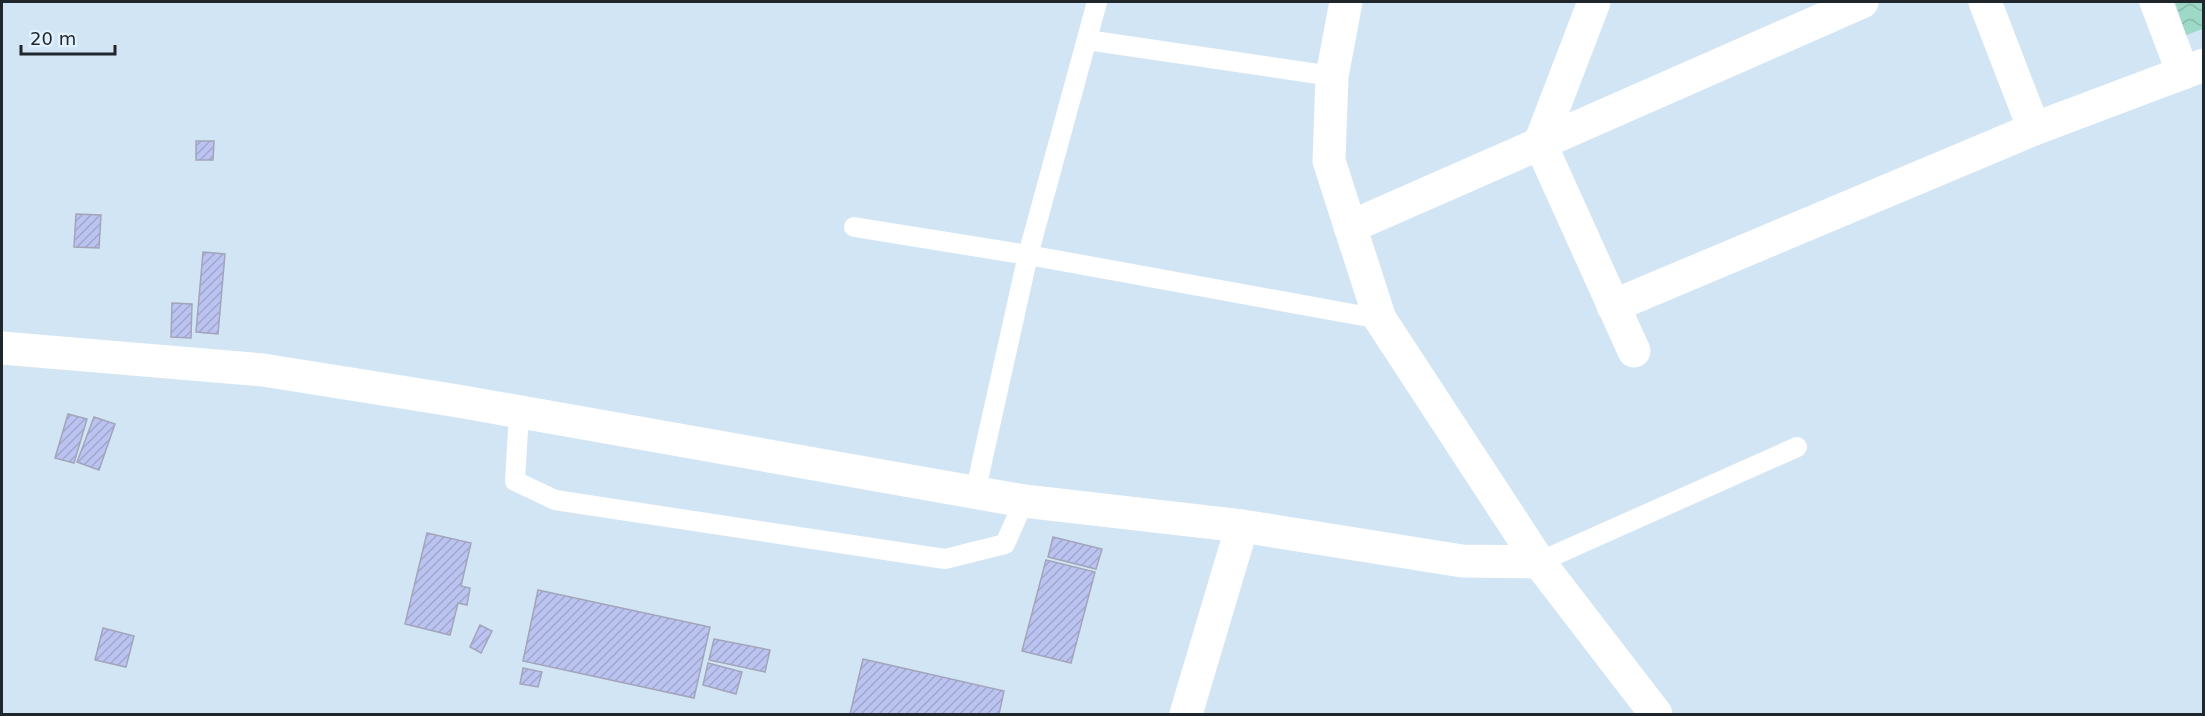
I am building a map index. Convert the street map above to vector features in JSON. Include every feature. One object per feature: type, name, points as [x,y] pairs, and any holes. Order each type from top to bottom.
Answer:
[{"type":"street","points":[[1346,2],[1332,76],[1329,161],[1380,319],[1539,562],[1656,714]]},
{"type":"street","points":[[1594,2],[1540,143],[1634,351]]},
{"type":"street","points":[[1350,227],[1540,143],[1818,10],[1862,2]]},
{"type":"street","points":[[1985,2],[2034,129]]},
{"type":"street","points":[[1613,306],[2034,129],[2193,69],[2156,2]]},
{"type":"street","points":[[2,348],[263,370],[1024,501],[1242,526],[1462,561],[1539,562]]},
{"type":"street","points":[[1186,714],[1242,526]]},
{"type":"lane","points":[[975,493],[1028,255],[1097,2]]},
{"type":"lane","points":[[1087,40],[1332,76]]},
{"type":"lane","points":[[854,227],[1028,255],[1380,319]]},
{"type":"lane","points":[[519,413],[515,481],[555,500],[945,559],[1005,544],[1024,501]]},
{"type":"lane","points":[[1539,562],[1797,447]]},
{"type":"water","points":[[2175,2],[2203,2],[2203,29],[2186,35]]},
{"type":"building","points":[[196,141],[214,141],[213,160],[196,160]]},
{"type":"building","points":[[76,214],[101,215],[99,248],[74,247]]},
{"type":"building","points":[[203,252],[225,254],[218,334],[196,332]]},
{"type":"building","points":[[172,303],[192,304],[191,338],[171,337]]},
{"type":"building","points":[[68,414],[87,419],[74,463],[55,458]]},
{"type":"building","points":[[94,417],[115,424],[99,470],[77,462]]},
{"type":"building","points":[[427,533],[471,543],[461,586],[470,588],[467,605],[458,603],[450,635],[405,624]]},
{"type":"building","points":[[1053,537],[1102,549],[1096,569],[1048,557]]},
{"type":"building","points":[[1046,560],[1095,572],[1071,663],[1022,651]]},
{"type":"building","points":[[538,590],[710,627],[694,698],[523,661]]},
{"type":"building","points":[[480,625],[492,631],[481,653],[470,647]]},
{"type":"building","points":[[103,628],[134,636],[126,667],[95,660]]},
{"type":"building","points":[[714,639],[770,650],[765,672],[709,660]]},
{"type":"building","points":[[863,659],[1004,691],[999,714],[850,714]]},
{"type":"building","points":[[708,663],[742,672],[736,694],[703,685]]},
{"type":"building","points":[[523,668],[542,672],[538,687],[520,684]]}]
